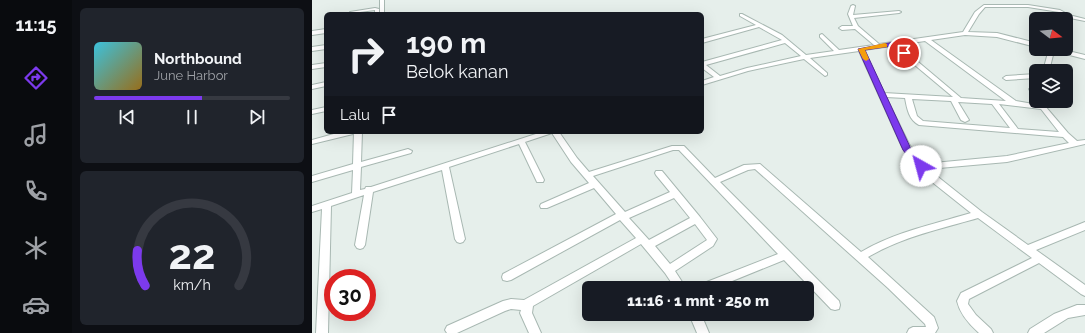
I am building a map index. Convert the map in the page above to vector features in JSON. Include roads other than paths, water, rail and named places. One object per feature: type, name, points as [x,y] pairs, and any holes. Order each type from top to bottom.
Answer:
[{"type":"street","points":[[382,0],[382,12]]},
{"type":"street","points":[[1028,6],[1032,4],[1041,4]]},
{"type":"street","points":[[1053,5],[1067,16],[1085,20]]},
{"type":"street","points":[[853,6],[850,13],[856,27],[878,46]]},
{"type":"street","points":[[965,33],[983,6],[1028,6],[1059,11]]},
{"type":"street","points":[[352,12],[375,9],[377,9],[378,12]]},
{"type":"street","points":[[851,17],[899,12]]},
{"type":"street","points":[[742,15],[785,41],[825,74]]},
{"type":"street","points":[[704,40],[760,25]]},
{"type":"street","points":[[842,28],[856,27]]},
{"type":"street","points":[[312,33],[324,31]]},
{"type":"street","points":[[704,82],[805,57],[965,33],[997,35],[1029,43]]},
{"type":"street","points":[[822,36],[838,52]]},
{"type":"street","points":[[926,39],[1014,103]]},
{"type":"street","points":[[704,63],[785,41]]},
{"type":"street","points":[[894,44],[957,100],[965,120]]},
{"type":"street","points":[[312,49],[324,47]]},
{"type":"street","points":[[861,49],[907,150],[930,176],[979,214],[1085,291]]},
{"type":"street","points":[[1073,54],[1085,57]]},
{"type":"street","points":[[312,68],[324,65]]},
{"type":"street","points":[[704,66],[719,78]]},
{"type":"street","points":[[1006,78],[1029,76]]},
{"type":"street","points":[[312,87],[324,84]]},
{"type":"street","points":[[882,95],[1029,104]]},
{"type":"street","points":[[908,97],[912,112],[920,123],[1065,135]]},
{"type":"street","points":[[994,102],[1015,130]]},
{"type":"street","points":[[1044,108],[1065,135],[1074,143]]},
{"type":"street","points":[[312,112],[324,109]]},
{"type":"street","points":[[312,142],[342,134]]},
{"type":"street","points":[[356,193],[358,134]]},
{"type":"street","points":[[312,209],[522,138],[540,134]]},
{"type":"street","points":[[556,134],[574,160],[669,270],[676,281]]},
{"type":"street","points":[[522,138],[540,180]]},
{"type":"street","points":[[921,166],[1001,160],[1074,143],[1085,142]]},
{"type":"street","points":[[588,175],[677,147],[686,151],[835,305]]},
{"type":"street","points":[[312,179],[408,151]]},
{"type":"street","points":[[445,165],[460,239]]},
{"type":"street","points":[[715,181],[747,167],[757,166],[860,256],[930,322],[932,328],[930,332],[913,333]]},
{"type":"street","points":[[659,173],[710,234],[711,242],[669,270]]},
{"type":"street","points":[[544,206],[596,184]]},
{"type":"street","points":[[360,245],[369,189]]},
{"type":"street","points":[[507,277],[622,216],[676,193]]},
{"type":"street","points":[[322,333],[327,204]]},
{"type":"street","points":[[860,256],[886,242],[979,214]]},
{"type":"street","points":[[451,330],[503,306],[512,304],[526,306],[549,290],[645,242],[697,219]]},
{"type":"street","points":[[1028,249],[1085,226]]},
{"type":"street","points":[[721,281],[786,255]]},
{"type":"street","points":[[987,333],[975,322],[962,305],[962,301],[966,296],[1040,258]]},
{"type":"street","points":[[526,306],[526,313],[535,333]]},
{"type":"street","points":[[1034,333],[1063,315],[1084,310]]},
{"type":"street","points":[[698,321],[703,333]]}]
